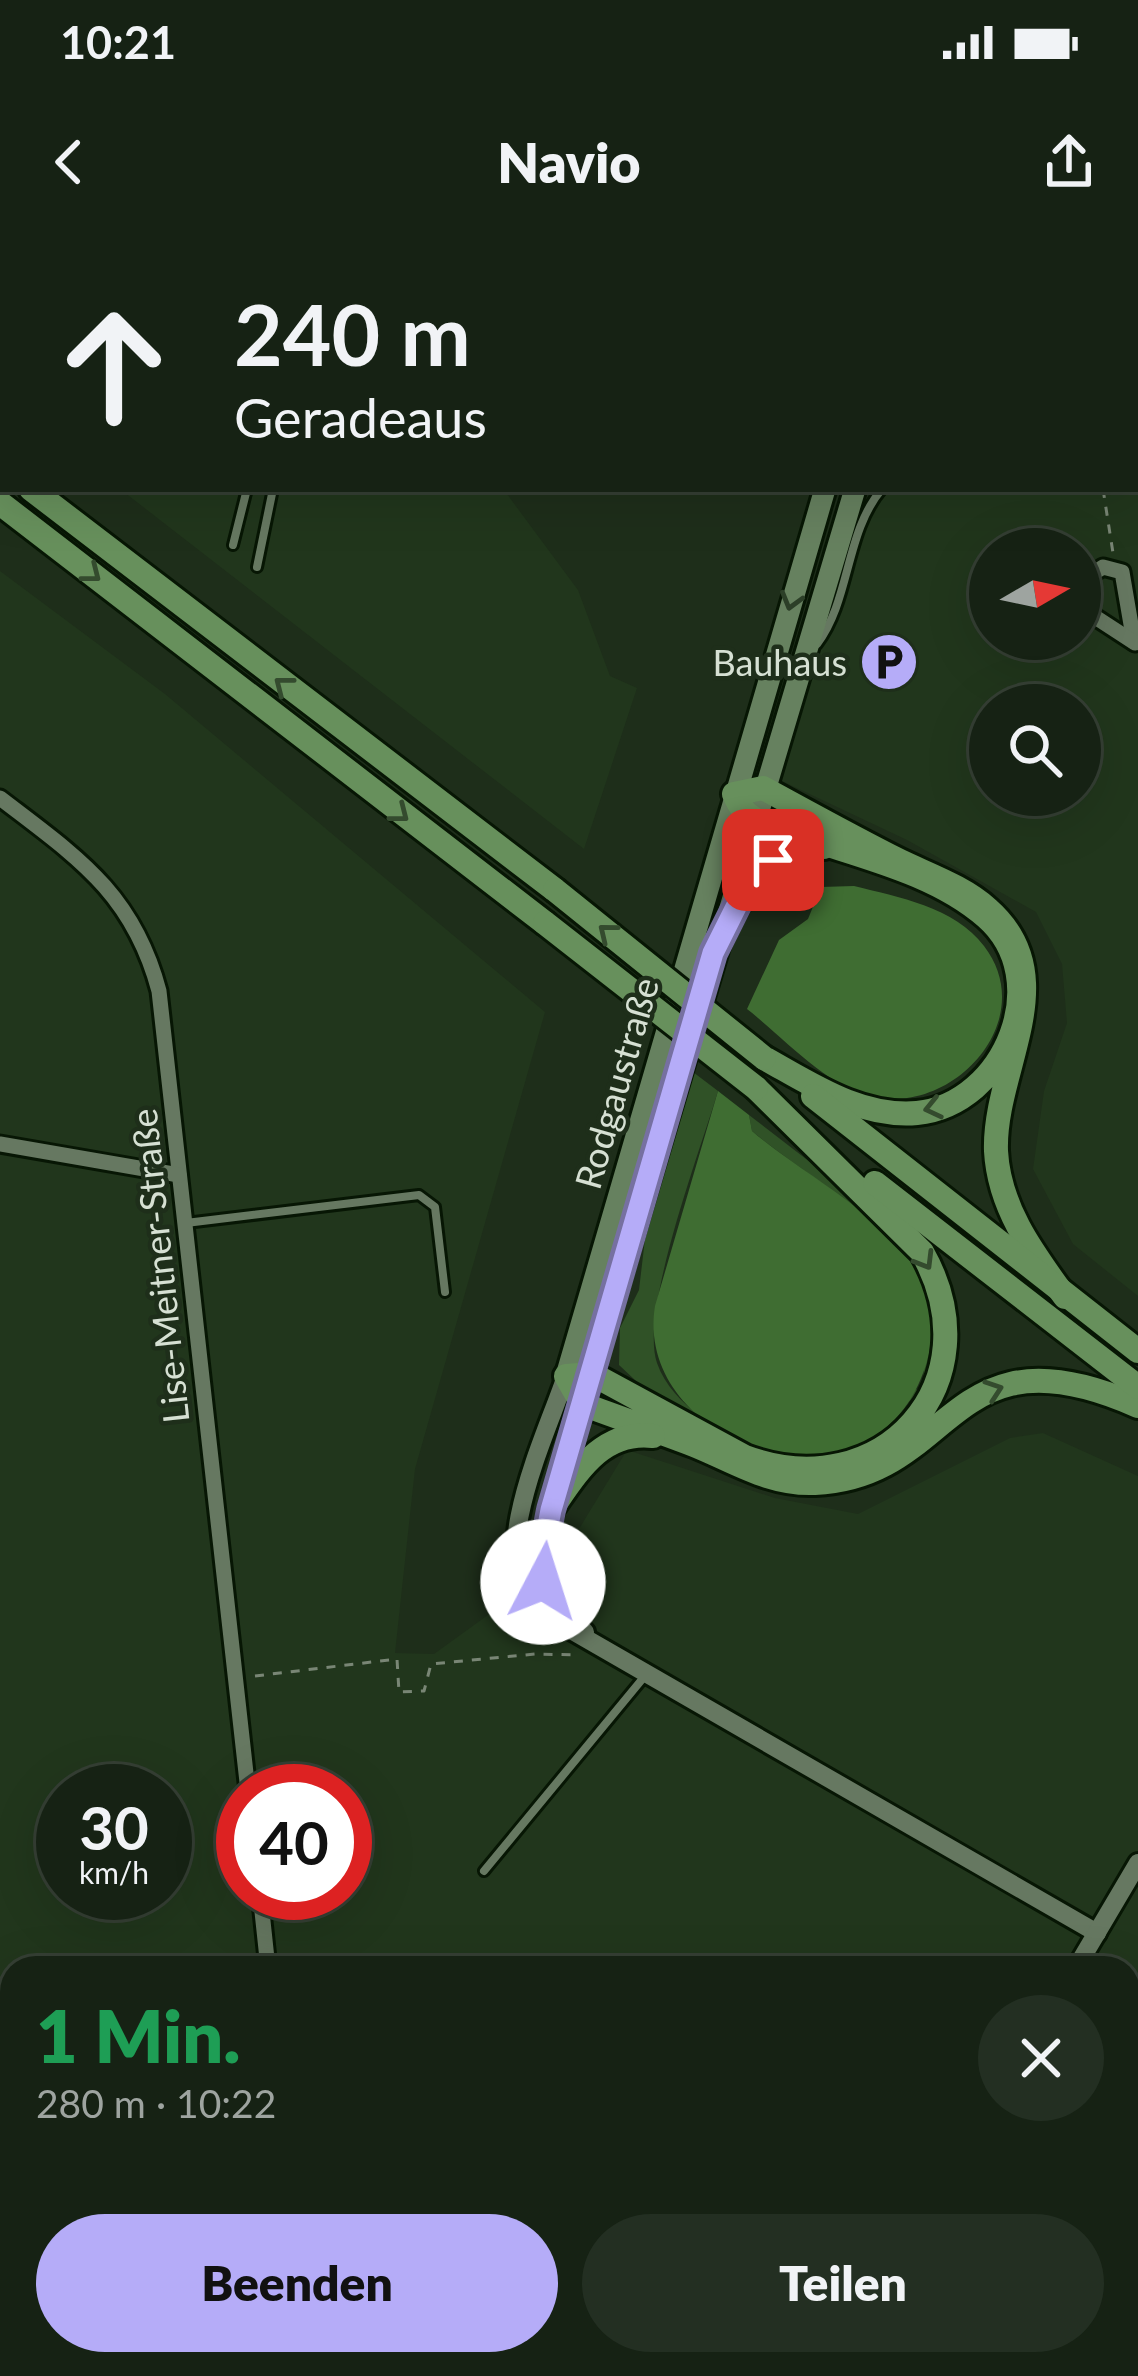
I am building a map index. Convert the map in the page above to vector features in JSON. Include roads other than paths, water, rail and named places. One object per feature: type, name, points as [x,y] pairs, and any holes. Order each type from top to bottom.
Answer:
[{"type":"highway","points":[[35,492],[555,890],[1138,1352]]},
{"type":"highway","points":[[0,502],[1138,1388]]},
{"type":"highway","points":[[764,1058],[835,1097],[886,1112],[916,1113],[971,1094],[997,1066],[1018,1006],[1017,974],[1006,944],[986,917],[894,866],[753,819],[734,794],[763,788],[964,892],[1006,929],[1022,965],[1026,997],[999,1112],[998,1171],[1011,1215],[1065,1297]]},
{"type":"highway","points":[[713,953],[759,871],[787,853],[833,847]]},
{"type":"highway","points":[[579,1375],[745,1457],[791,1469],[826,1468],[864,1457],[897,1439],[926,1407],[941,1375],[946,1348],[934,1273],[904,1231],[756,1088]]},
{"type":"highway","points":[[579,1375],[582,1404],[744,1469],[814,1483],[869,1471],[960,1406],[1004,1385],[1073,1381],[1138,1406]]},
{"type":"highway","points":[[551,1510],[582,1466],[605,1444],[629,1436],[676,1438]]},
{"type":"main road","name":"Rodgaustraße","points":[[579,1375],[734,794],[824,492]]},
{"type":"main road","name":"Rodgaustraße","points":[[579,1375],[854,492]]},
{"type":"street","points":[[1101,569],[1115,567],[1126,578],[1136,643]]},
{"type":"street","points":[[1101,621],[1136,643]]},
{"type":"street","name":"Lise-Meitner-Straße","points":[[0,799],[88,865],[140,936],[159,992],[245,1764]]},
{"type":"street","points":[[0,1144],[179,1175]]},
{"type":"street","name":"Rodgaustraße","points":[[579,1375],[519,1521],[514,1567],[525,1599],[544,1619],[600,1653],[648,1671],[1097,1933]]},
{"type":"street","name":"Rodgaustraße","points":[[582,1404],[541,1562],[547,1592],[600,1653]]},
{"type":"street","points":[[1083,1956],[1138,1863]]},
{"type":"street","points":[[263,1920],[267,1956]]},
{"type":"lane","points":[[233,545],[246,492]]},
{"type":"lane","points":[[257,567],[272,492]]},
{"type":"lane","points":[[798,670],[834,619],[861,529],[880,492]]},
{"type":"lane","points":[[184,1223],[419,1196],[435,1207],[446,1292]]},
{"type":"lane","points":[[484,1871],[648,1671]]},
{"type":"place","name":"Bauhaus","points":[[889,662]]}]
